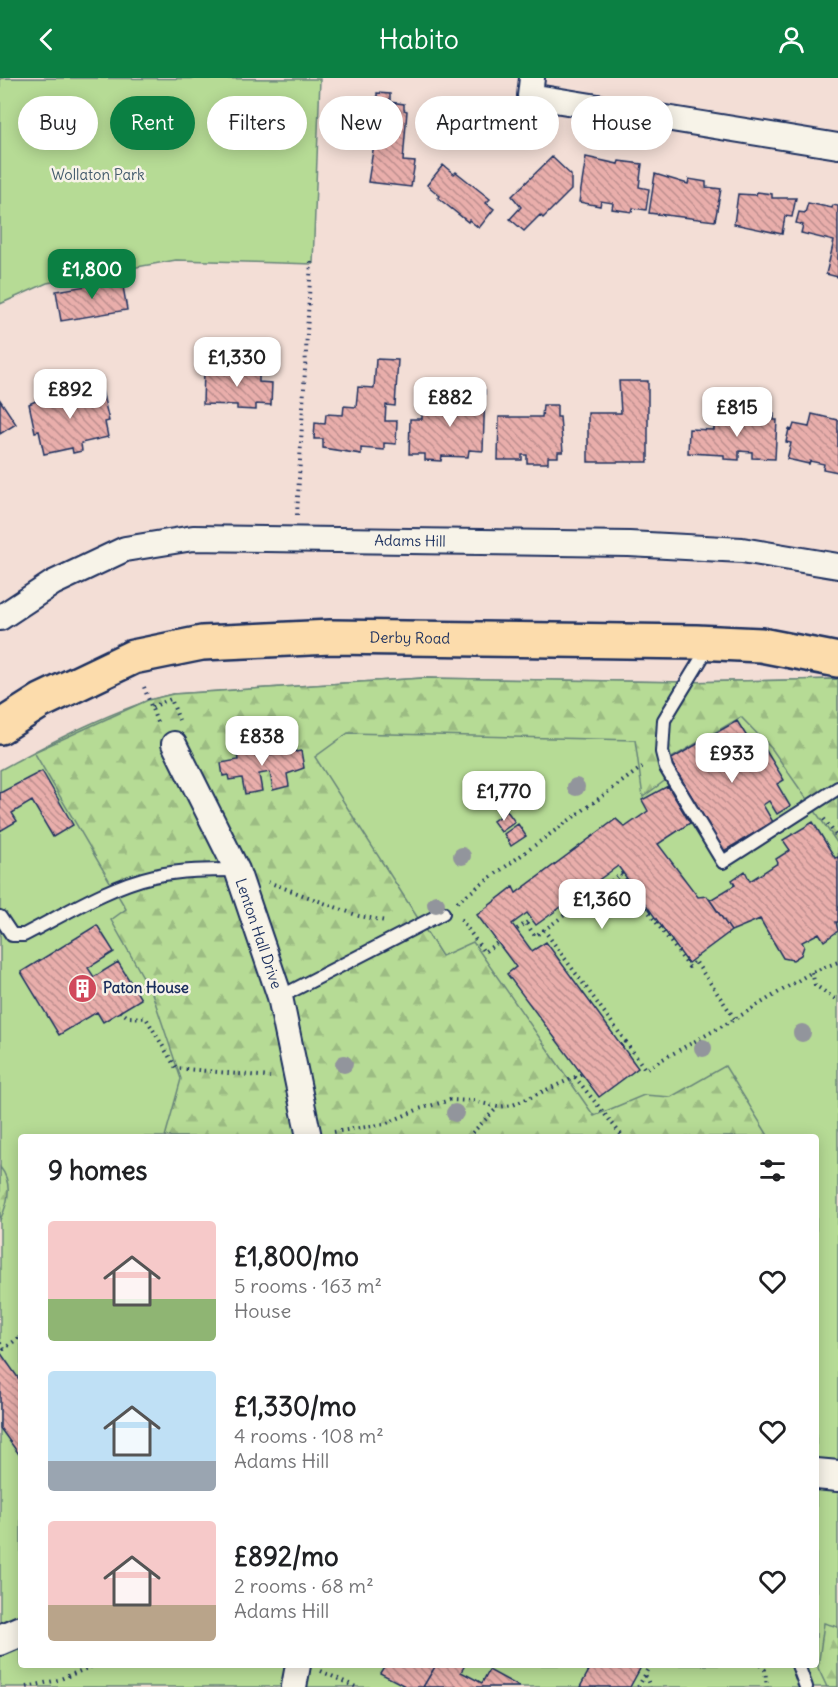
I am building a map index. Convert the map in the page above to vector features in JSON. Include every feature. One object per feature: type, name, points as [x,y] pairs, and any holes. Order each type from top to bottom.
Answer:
[{"type":"highway","name":"Derby Road","points":[[0,727],[41,701],[133,657],[202,643],[331,637],[711,642],[836,653]]},
{"type":"street","points":[[531,87],[838,146]]},
{"type":"street","name":"Adams Hill","points":[[0,618],[53,583],[125,549],[193,538],[629,543],[742,550],[838,566]]},
{"type":"street","name":"Lenton Hall Drive","points":[[174,744],[237,870],[280,997],[309,1134]]},
{"type":"street","points":[[819,1474],[838,1476]]},
{"type":"street","points":[[0,1640],[18,1632]]},
{"type":"street","points":[[294,1687],[307,1668]]},
{"type":"lane","points":[[711,642],[664,720],[662,752],[666,768],[723,862],[838,788]]},
{"type":"lane","points":[[0,917],[12,934],[24,934],[112,891],[154,876],[194,870],[237,870]]},
{"type":"lane","points":[[280,997],[447,910]]},
{"type":"lane","points":[[799,1668],[806,1687]]},
{"type":"path","points":[[296,539],[311,261]]},
{"type":"path","points":[[144,687],[152,706]]},
{"type":"path","points":[[497,943],[484,952],[447,910],[662,752]]},
{"type":"path","points":[[237,870],[359,916],[393,922]]},
{"type":"path","points":[[735,1019],[695,961],[689,967],[621,874],[544,930],[645,1068],[735,1019],[812,972],[838,962]]},
{"type":"path","points":[[516,929],[532,919]]},
{"type":"path","points":[[526,923],[535,936],[544,930]]},
{"type":"path","points":[[812,972],[815,985],[838,1001]]},
{"type":"path","points":[[120,1011],[128,1017],[146,1018],[176,1068],[298,1080]]},
{"type":"path","points":[[621,1046],[626,1042]]},
{"type":"path","points":[[322,1134],[385,1124],[419,1109],[450,1100],[473,1101],[498,1107],[513,1105],[582,1074]]},
{"type":"path","points":[[575,1077],[621,1134]]},
{"type":"path","points":[[471,1134],[498,1107]]},
{"type":"path","points":[[0,1343],[4,1349],[18,1338]]},
{"type":"path","points":[[27,1687],[58,1680],[88,1668]]},
{"type":"path","points":[[310,1668],[356,1687]]},
{"type":"path","points":[[584,1668],[589,1671]]},
{"type":"path","points":[[638,1687],[648,1668]]},
{"type":"path","points":[[763,1668],[767,1687]]},
{"type":"path","points":[[645,1674],[651,1687]]},
{"type":"green space","name":"Wollaton Park","points":[[0,78],[320,79],[313,264],[176,260],[47,283],[0,304]]},
{"type":"green space","points":[[423,678],[687,682],[838,679],[838,1687],[0,1687],[0,770],[62,737],[151,700],[172,694]]},
{"type":"green space","points":[[423,678],[687,682],[838,679],[838,844],[772,749],[741,717],[668,760],[675,773],[643,797],[635,740],[348,733],[315,757],[442,956],[473,942],[594,1116],[644,1095],[671,1097],[725,1066],[767,1134],[166,1134],[181,1079],[152,993],[111,920],[126,909],[34,752],[148,700],[173,694]]},
{"type":"green space","points":[[0,1167],[7,1180],[8,1193],[0,1220]]},
{"type":"green space","points":[[824,1623],[838,1627],[838,1687],[827,1687],[818,1668]]},
{"type":"building","points":[[377,93],[390,94],[390,96],[377,96]]},
{"type":"building","points":[[404,104],[404,110],[407,111],[403,161],[415,162],[411,187],[368,182],[373,150],[403,150]]},
{"type":"building","points":[[552,157],[571,175],[571,190],[543,218],[540,215],[524,231],[510,219],[521,207],[512,196]]},
{"type":"building","points":[[586,157],[618,164],[619,161],[642,164],[639,187],[649,189],[646,210],[633,208],[632,212],[612,209],[613,203],[601,201],[600,206],[579,202]]},
{"type":"building","points":[[443,165],[454,174],[456,172],[490,199],[486,203],[494,209],[479,228],[438,198],[440,196],[427,185]]},
{"type":"building","points":[[655,174],[688,184],[689,179],[706,182],[706,187],[721,189],[715,221],[649,213]]},
{"type":"building","points":[[757,192],[772,194],[772,198],[796,198],[792,217],[785,216],[782,234],[734,224],[738,194],[756,195]]},
{"type":"building","points":[[808,203],[832,208],[833,205],[838,206],[838,277],[826,274],[834,241],[801,233],[803,225],[796,223],[799,212],[805,213]]},
{"type":"building","points":[[122,280],[127,310],[61,321],[56,291]]},
{"type":"building","points":[[376,359],[398,360],[395,406],[386,405],[385,421],[397,421],[396,444],[384,443],[384,450],[361,448],[361,454],[323,448],[323,439],[314,439],[315,423],[325,424],[326,414],[343,415],[344,406],[356,407],[358,387],[374,388]]},
{"type":"building","points":[[240,362],[259,363],[259,382],[272,383],[271,405],[256,404],[256,410],[237,409],[237,405],[203,404],[204,370],[240,371]]},
{"type":"building","points":[[619,381],[648,381],[648,462],[588,462],[588,413],[621,413]]},
{"type":"building","points":[[79,388],[80,394],[102,390],[109,421],[105,422],[108,437],[81,443],[82,451],[73,453],[72,448],[44,454],[39,431],[35,432],[29,404],[54,393]]},
{"type":"building","points":[[459,389],[485,390],[483,451],[469,450],[468,457],[442,456],[441,461],[425,460],[425,454],[409,454],[410,419],[422,419],[422,411],[433,412],[434,404],[451,404],[451,400],[459,400]]},
{"type":"building","points":[[0,400],[16,424],[0,434]]},
{"type":"building","points":[[543,405],[557,405],[563,452],[558,452],[558,457],[548,457],[548,463],[527,463],[527,455],[522,455],[522,460],[498,460],[499,417],[542,417]]},
{"type":"building","points":[[756,413],[774,414],[774,420],[777,420],[775,459],[752,458],[752,452],[739,451],[739,460],[724,459],[724,455],[688,453],[689,429],[714,430],[714,418],[756,420]]},
{"type":"building","points":[[812,414],[838,420],[838,472],[823,469],[824,464],[810,461],[809,464],[787,459],[791,443],[786,442],[789,429],[792,430],[794,424],[809,427]]},
{"type":"building","points":[[737,721],[749,740],[757,736],[784,780],[777,784],[790,806],[777,814],[769,801],[763,805],[773,822],[724,851],[670,760],[699,743],[711,762],[716,759],[705,739]]},
{"type":"building","points":[[252,740],[256,757],[295,749],[296,752],[301,751],[304,768],[287,774],[289,786],[273,790],[270,772],[259,774],[262,791],[245,794],[242,778],[229,780],[228,775],[223,776],[221,763],[238,760],[235,743]]},
{"type":"building","points":[[42,771],[73,825],[53,837],[32,801],[12,813],[17,821],[0,831],[0,793]]},
{"type":"building","points":[[668,786],[690,823],[658,844],[698,897],[707,896],[731,931],[688,963],[618,866],[536,925],[527,913],[512,924],[532,951],[546,942],[638,1068],[599,1097],[507,974],[516,967],[477,915],[513,887],[516,893],[616,819],[625,827],[648,811],[642,800]]},
{"type":"building","points":[[507,811],[515,822],[501,832],[493,821]]},
{"type":"building","points":[[813,822],[835,858],[838,857],[838,922],[836,922],[838,931],[824,941],[819,933],[802,942],[804,946],[801,955],[793,960],[783,958],[760,919],[731,931],[710,900],[735,885],[732,880],[745,871],[750,881],[778,863],[776,859],[790,850],[783,840]]},
{"type":"building","points":[[518,824],[526,836],[511,846],[504,834]]},
{"type":"building","name":"Paton House","points":[[97,925],[114,952],[88,968],[94,977],[118,962],[141,999],[103,1022],[97,1012],[59,1035],[21,972]]},
{"type":"building","points":[[0,1352],[18,1378],[18,1453],[0,1428]]},
{"type":"building","points":[[383,1668],[434,1668],[423,1687],[407,1687],[380,1673]]},
{"type":"building","points":[[434,1668],[463,1668],[461,1672],[482,1683],[489,1670],[520,1687],[423,1687]]},
{"type":"building","points":[[590,1668],[640,1668],[630,1687],[580,1687]]},
{"type":"place","name":"Paton House","points":[[82,988]]}]
